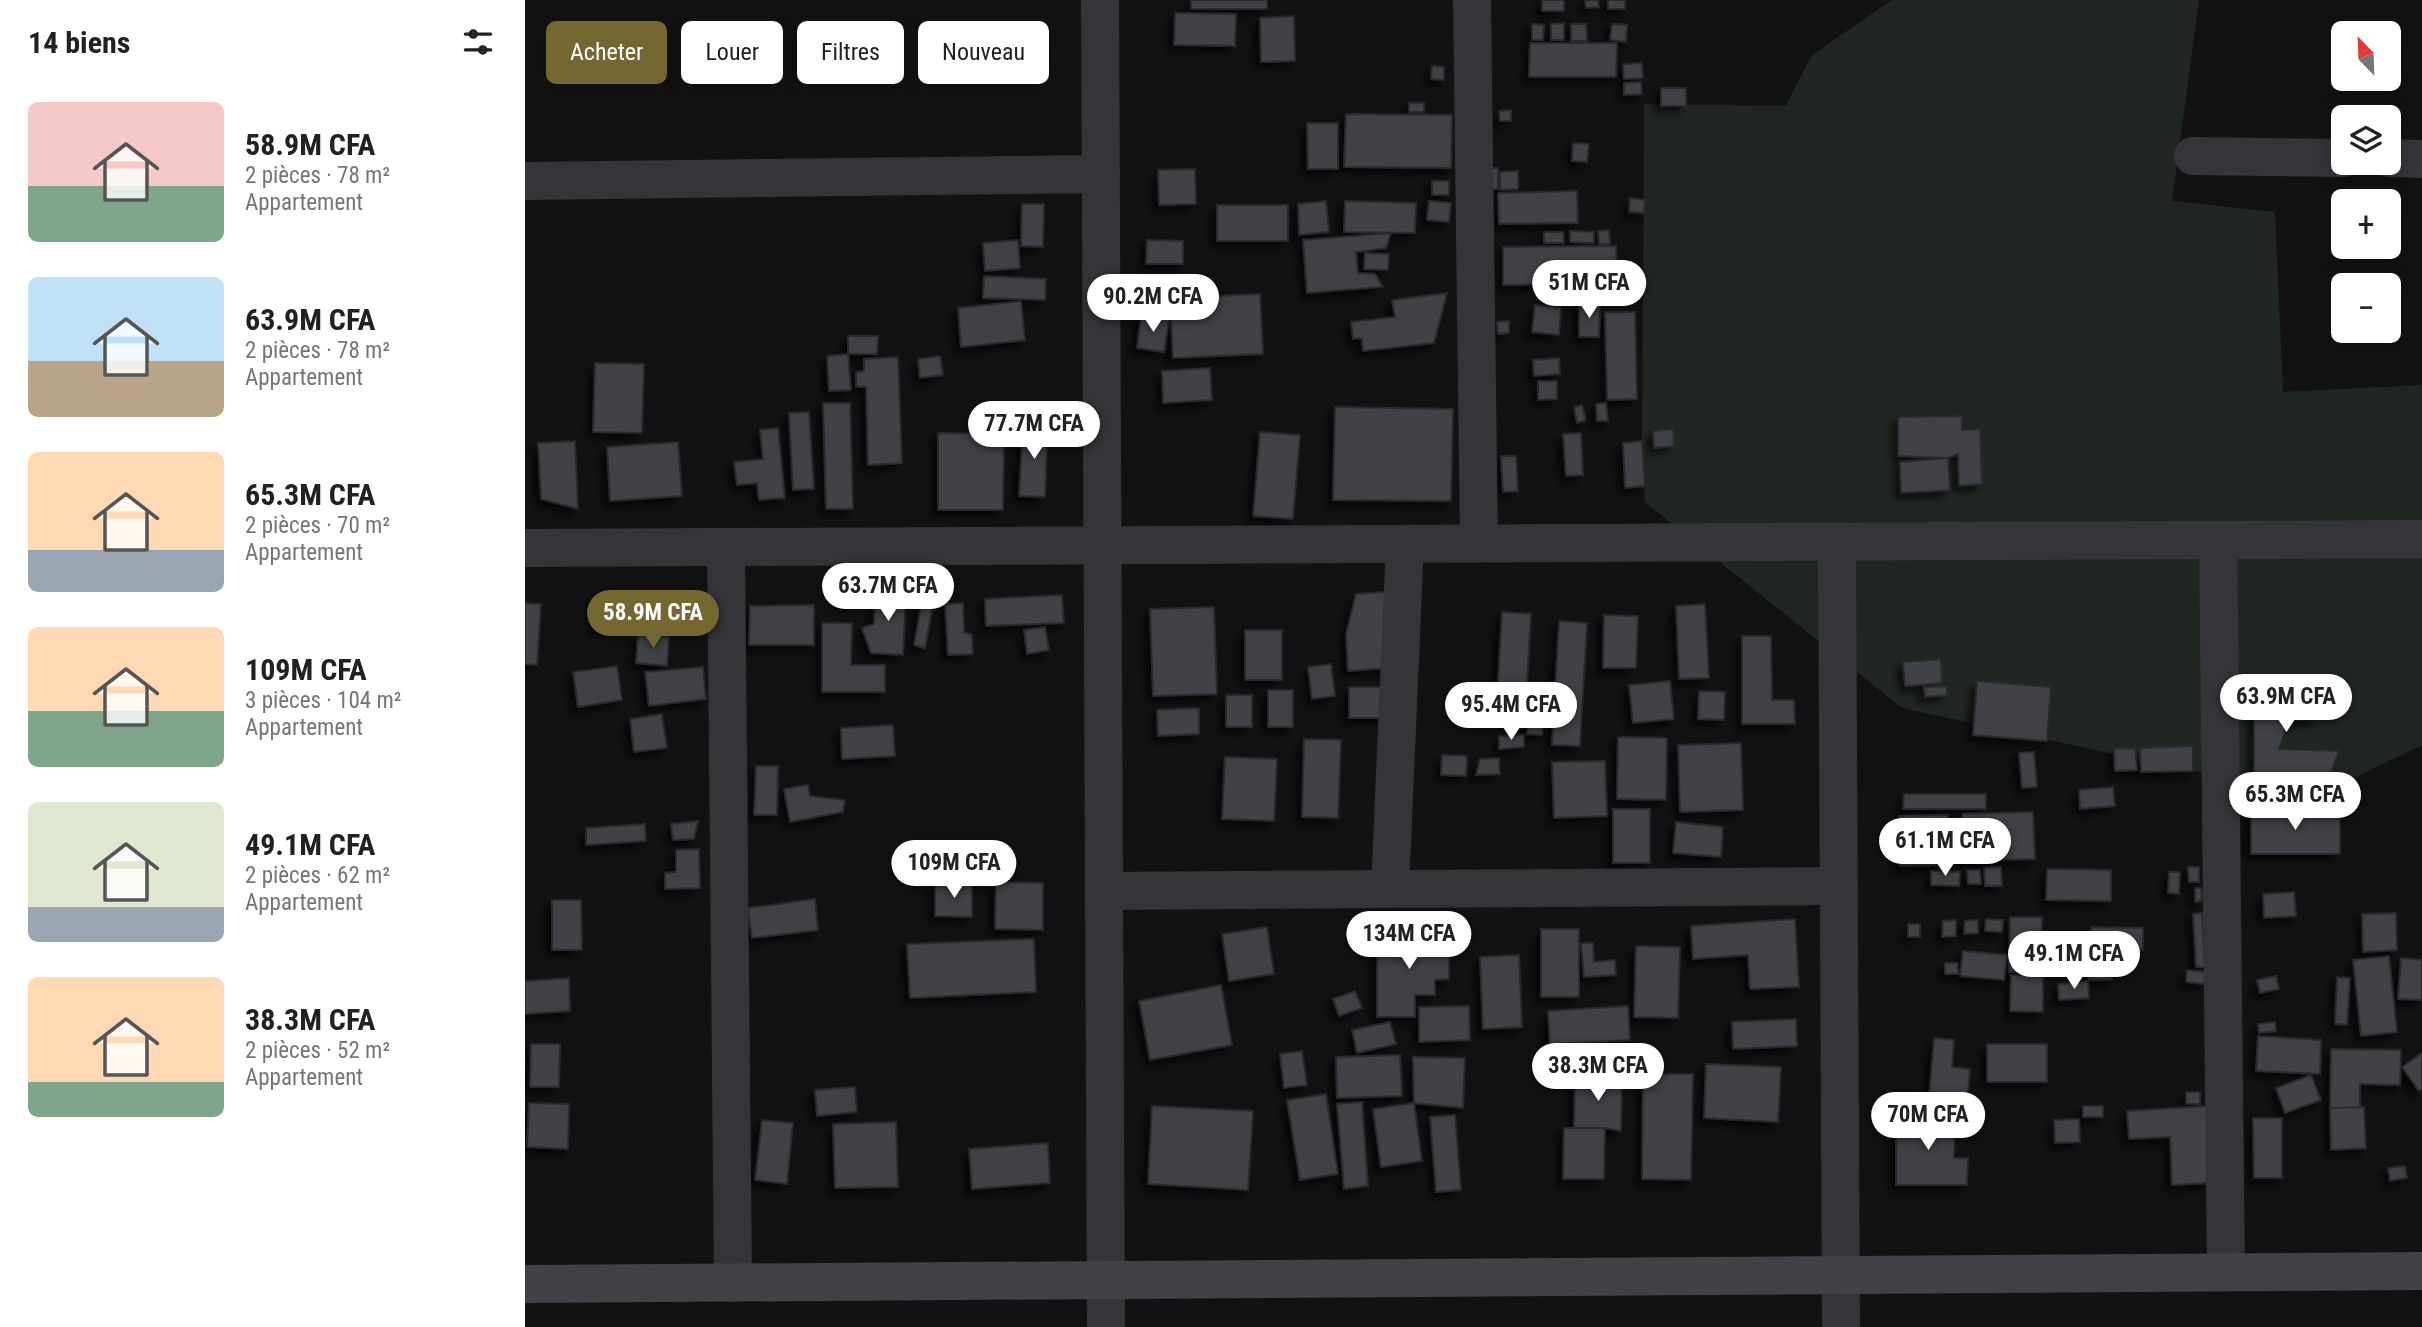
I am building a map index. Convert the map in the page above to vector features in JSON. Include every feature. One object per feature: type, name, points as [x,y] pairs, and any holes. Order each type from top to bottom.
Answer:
[{"type":"street","points":[[1100,0],[1106,1327]]},
{"type":"street","points":[[1472,0],[1479,543]]},
{"type":"street","points":[[2193,156],[2331,158]]},
{"type":"street","points":[[2401,158],[2422,159]]},
{"type":"street","points":[[525,181],[1101,174]]},
{"type":"street","points":[[525,548],[2422,539]]},
{"type":"street","points":[[2218,540],[2226,1272]]},
{"type":"street","points":[[1837,542],[1841,1327]]},
{"type":"street","points":[[1390,889],[1405,544]]},
{"type":"street","points":[[726,547],[733,1283]]},
{"type":"street","points":[[1104,891],[1839,886]]},
{"type":"street","points":[[525,1284],[2422,1271]]},
{"type":"shaded area","points":[[1892,0],[2199,0],[2172,201],[2275,212],[2283,392],[2422,385],[2422,745],[2317,796],[2254,778],[2193,771],[1902,708],[1645,502],[1642,441],[1644,104],[1786,106],[1812,55]]},
{"type":"building","points":[[1191,0],[1267,0],[1267,9],[1191,9]]},
{"type":"building","points":[[1542,0],[1564,0],[1564,11],[1542,11]]},
{"type":"building","points":[[1585,0],[1598,0],[1599,7],[1586,8]]},
{"type":"building","points":[[1608,0],[1625,0],[1625,9],[1608,9]]},
{"type":"building","points":[[1175,13],[1236,14],[1235,46],[1174,45]]},
{"type":"building","points":[[1294,16],[1295,61],[1261,62],[1260,18]]},
{"type":"building","points":[[1564,23],[1564,40],[1551,40],[1551,24]]},
{"type":"building","points":[[1532,24],[1544,25],[1543,40],[1532,40]]},
{"type":"building","points":[[1571,24],[1586,24],[1587,41],[1571,41]]},
{"type":"building","points":[[1612,24],[1627,25],[1626,42],[1610,40]]},
{"type":"building","points":[[1530,43],[1617,43],[1616,77],[1529,77]]},
{"type":"building","points":[[1642,63],[1643,78],[1624,79],[1623,64]]},
{"type":"building","points":[[1432,66],[1444,67],[1444,80],[1431,79]]},
{"type":"building","points":[[1641,82],[1642,94],[1624,95],[1624,83]]},
{"type":"building","points":[[1661,88],[1686,88],[1686,106],[1661,106]]},
{"type":"building","points":[[1409,103],[1424,103],[1424,112],[1409,112]]},
{"type":"building","points":[[1511,110],[1511,121],[1500,121],[1499,111]]},
{"type":"building","points":[[1346,114],[1452,115],[1451,168],[1344,167]]},
{"type":"building","points":[[1307,123],[1338,123],[1338,169],[1308,169]]},
{"type":"building","points":[[1573,143],[1589,144],[1587,162],[1572,161]]},
{"type":"building","points":[[1489,168],[1498,168],[1498,189],[1489,189]]},
{"type":"building","points":[[1195,169],[1196,204],[1159,205],[1158,170]]},
{"type":"building","points":[[1518,171],[1518,189],[1500,190],[1500,172]]},
{"type":"building","points":[[1432,181],[1449,181],[1449,195],[1432,195]]},
{"type":"building","points":[[1577,191],[1578,223],[1499,224],[1498,193]]},
{"type":"building","points":[[1630,198],[1645,200],[1644,213],[1629,212]]},
{"type":"building","points":[[1326,201],[1329,232],[1299,235],[1298,204]]},
{"type":"building","points":[[1345,201],[1416,203],[1415,233],[1344,232]]},
{"type":"building","points":[[1429,201],[1451,203],[1449,222],[1427,220]]},
{"type":"building","points":[[1022,204],[1044,204],[1043,247],[1021,246]]},
{"type":"building","points":[[1217,205],[1288,205],[1288,241],[1217,241]]},
{"type":"building","points":[[1609,230],[1610,244],[1599,244],[1598,231]]},
{"type":"building","points":[[1570,231],[1594,232],[1594,243],[1570,242]]},
{"type":"building","points":[[1544,232],[1563,232],[1564,243],[1544,243]]},
{"type":"building","points":[[1391,233],[1386,248],[1356,252],[1358,273],[1375,274],[1383,287],[1307,293],[1303,240]]},
{"type":"building","points":[[1018,240],[1020,268],[985,271],[983,243]]},
{"type":"building","points":[[1147,240],[1183,241],[1183,264],[1146,264]]},
{"type":"building","points":[[1616,246],[1617,284],[1503,285],[1503,247]]},
{"type":"building","points":[[1365,253],[1389,254],[1388,270],[1364,269]]},
{"type":"building","points":[[984,276],[1046,279],[1045,300],[983,298]]},
{"type":"building","points":[[1447,293],[1434,343],[1363,351],[1362,338],[1353,339],[1351,322],[1395,317],[1392,300]]},
{"type":"building","points":[[1260,294],[1263,354],[1173,358],[1170,298]]},
{"type":"building","points":[[1021,301],[1025,340],[961,347],[958,308]]},
{"type":"building","points":[[1579,302],[1600,303],[1599,337],[1579,337]]},
{"type":"building","points":[[1535,305],[1561,308],[1559,335],[1532,332]]},
{"type":"building","points":[[1605,312],[1635,312],[1637,399],[1607,400]]},
{"type":"building","points":[[1141,316],[1169,319],[1164,352],[1137,348]]},
{"type":"building","points":[[1509,321],[1509,333],[1498,334],[1497,322]]},
{"type":"building","points":[[848,336],[878,336],[877,354],[848,354]]},
{"type":"building","points":[[848,354],[851,390],[829,391],[827,356]]},
{"type":"building","points":[[940,356],[943,375],[920,378],[918,359]]},
{"type":"building","points":[[898,357],[902,463],[868,465],[866,387],[856,387],[856,372],[864,371],[864,359]]},
{"type":"building","points":[[1559,358],[1560,374],[1534,376],[1533,360]]},
{"type":"building","points":[[595,363],[644,364],[642,433],[593,432]]},
{"type":"building","points":[[1210,368],[1212,400],[1163,403],[1162,371]]},
{"type":"building","points":[[1538,381],[1557,381],[1557,399],[1538,400]]},
{"type":"building","points":[[823,403],[850,403],[853,509],[826,509]]},
{"type":"building","points":[[1606,403],[1608,421],[1597,421],[1596,404]]},
{"type":"building","points":[[1582,405],[1586,420],[1577,423],[1574,407]]},
{"type":"building","points":[[1335,407],[1453,409],[1451,501],[1333,500]]},
{"type":"building","points":[[809,412],[814,489],[793,490],[789,413]]},
{"type":"building","points":[[1962,416],[1962,430],[1980,429],[1982,484],[1959,486],[1958,454],[1948,458],[1898,456],[1898,417]]},
{"type":"building","points":[[1048,420],[1045,497],[1019,496],[1023,428]]},
{"type":"building","points":[[778,428],[785,498],[759,500],[757,483],[737,485],[734,462],[763,459],[760,430]]},
{"type":"building","points":[[1673,429],[1674,446],[1654,448],[1653,431]]},
{"type":"building","points":[[1260,432],[1300,435],[1293,519],[1253,516]]},
{"type":"building","points":[[938,433],[1004,434],[1003,510],[938,510]]},
{"type":"building","points":[[1581,433],[1583,475],[1566,476],[1563,434]]},
{"type":"building","points":[[575,441],[578,509],[541,499],[538,443]]},
{"type":"building","points":[[1642,441],[1645,486],[1625,488],[1623,443]]},
{"type":"building","points":[[678,442],[682,496],[610,501],[607,447]]},
{"type":"building","points":[[1501,456],[1516,456],[1518,491],[1503,492]]},
{"type":"building","points":[[1948,458],[1950,490],[1901,493],[1900,462]]},
{"type":"building","points":[[876,589],[906,590],[903,655],[871,653],[862,628],[874,624]]},
{"type":"building","points":[[1385,592],[1389,668],[1348,671],[1346,634],[1356,594]]},
{"type":"building","points":[[1062,595],[1064,623],[986,626],[985,599]]},
{"type":"building","points":[[623,599],[625,626],[597,627],[595,601]]},
{"type":"building","points":[[934,599],[925,648],[914,645],[922,600]]},
{"type":"building","points":[[525,603],[541,604],[537,665],[525,664]]},
{"type":"building","points":[[963,603],[964,632],[972,635],[973,654],[948,655],[945,604]]},
{"type":"building","points":[[1705,604],[1709,678],[1679,679],[1676,606]]},
{"type":"building","points":[[814,605],[814,645],[749,645],[750,606]]},
{"type":"building","points":[[1214,607],[1217,694],[1153,696],[1150,609]]},
{"type":"building","points":[[1502,612],[1531,614],[1525,717],[1496,716]]},
{"type":"building","points":[[1604,615],[1638,616],[1636,668],[1603,668]]},
{"type":"building","points":[[1559,621],[1587,623],[1580,746],[1552,745]]},
{"type":"building","points":[[822,623],[852,623],[851,665],[885,665],[885,692],[822,692]]},
{"type":"building","points":[[1045,627],[1049,650],[1027,654],[1024,630]]},
{"type":"building","points":[[1245,630],[1282,630],[1282,680],[1245,680]]},
{"type":"building","points":[[638,635],[669,637],[667,666],[636,663]]},
{"type":"building","points":[[1742,636],[1771,636],[1772,700],[1794,700],[1795,724],[1742,724]]},
{"type":"building","points":[[1941,659],[1942,683],[1905,686],[1903,662]]},
{"type":"building","points":[[1331,664],[1335,696],[1312,699],[1308,667]]},
{"type":"building","points":[[617,666],[622,700],[578,707],[573,672]]},
{"type":"building","points":[[703,667],[706,699],[649,706],[645,672]]},
{"type":"building","points":[[1670,681],[1674,719],[1633,723],[1629,685]]},
{"type":"building","points":[[1977,681],[2051,687],[2047,741],[1973,735]]},
{"type":"building","points":[[1947,686],[1947,695],[1925,697],[1924,687]]},
{"type":"building","points":[[1349,687],[1384,687],[1385,718],[1349,718]]},
{"type":"building","points":[[2254,687],[2317,687],[2317,719],[2289,720],[2279,749],[2339,751],[2329,777],[2254,778]]},
{"type":"building","points":[[1268,690],[1293,690],[1293,727],[1268,727]]},
{"type":"building","points":[[1699,691],[1725,692],[1724,720],[1698,719]]},
{"type":"building","points":[[1226,695],[1252,695],[1252,727],[1226,727]]},
{"type":"building","points":[[1199,708],[1199,734],[1158,736],[1157,710]]},
{"type":"building","points":[[662,714],[667,748],[634,752],[630,719]]},
{"type":"building","points":[[1528,721],[1543,722],[1542,735],[1527,734]]},
{"type":"building","points":[[893,725],[895,756],[842,759],[841,728]]},
{"type":"building","points":[[1524,735],[1524,747],[1499,749],[1499,736]]},
{"type":"building","points":[[1618,737],[1667,738],[1666,800],[1617,799]]},
{"type":"building","points":[[1304,739],[1341,740],[1338,818],[1302,817]]},
{"type":"building","points":[[1741,743],[1743,810],[1680,812],[1678,745]]},
{"type":"building","points":[[2193,746],[2193,771],[2141,772],[2140,748]]},
{"type":"building","points":[[2135,748],[2137,770],[2115,771],[2114,749]]},
{"type":"building","points":[[2034,752],[2037,787],[2022,788],[2019,753]]},
{"type":"building","points":[[1442,755],[1467,756],[1466,776],[1441,775]]},
{"type":"building","points":[[1225,757],[1277,759],[1274,821],[1222,819]]},
{"type":"building","points":[[1499,758],[1500,774],[1476,775],[1480,759]]},
{"type":"building","points":[[1605,761],[1607,816],[1554,818],[1552,762]]},
{"type":"building","points":[[756,766],[778,766],[777,815],[754,815]]},
{"type":"building","points":[[808,785],[810,796],[845,800],[843,812],[790,822],[784,789]]},
{"type":"building","points":[[2113,787],[2115,806],[2080,809],[2079,790]]},
{"type":"building","points":[[1904,794],[1986,794],[1986,809],[1903,809]]},
{"type":"building","points":[[1613,809],[1650,809],[1650,863],[1613,863]]},
{"type":"building","points":[[2251,810],[2340,811],[2340,854],[2251,854]]},
{"type":"building","points":[[2033,812],[2035,859],[1963,861],[1962,814]]},
{"type":"building","points":[[1948,815],[1949,865],[1900,866],[1899,816]]},
{"type":"building","points":[[698,821],[694,839],[673,840],[671,824]]},
{"type":"building","points":[[1676,822],[1723,827],[1721,857],[1673,853]]},
{"type":"building","points":[[645,824],[646,841],[586,845],[586,828]]},
{"type":"building","points":[[699,849],[700,888],[665,889],[665,873],[676,872],[676,850]]},
{"type":"building","points":[[2001,867],[2002,886],[1985,886],[1984,868]]},
{"type":"building","points":[[2188,867],[2199,867],[2199,882],[2189,882]]},
{"type":"building","points":[[2047,869],[2111,870],[2111,901],[2046,900]]},
{"type":"building","points":[[1967,870],[1980,870],[1981,884],[1968,884]]},
{"type":"building","points":[[1931,871],[1960,872],[1959,886],[1931,885]]},
{"type":"building","points":[[2169,872],[2180,872],[2179,894],[2168,893]]},
{"type":"building","points":[[996,882],[1043,883],[1043,930],[995,929]]},
{"type":"building","points":[[935,883],[972,883],[972,917],[935,916]]},
{"type":"building","points":[[2195,888],[2201,888],[2202,901],[2195,902]]},
{"type":"building","points":[[2294,892],[2296,916],[2264,918],[2263,894]]},
{"type":"building","points":[[815,899],[818,930],[752,938],[748,908]]},
{"type":"building","points":[[552,900],[581,900],[582,950],[552,950]]},
{"type":"building","points":[[2202,913],[2205,967],[2196,967],[2193,914]]},
{"type":"building","points":[[2396,913],[2397,950],[2363,952],[2362,914]]},
{"type":"building","points":[[2010,917],[2042,917],[2041,972],[2009,972]]},
{"type":"building","points":[[1795,919],[1799,987],[1750,989],[1748,955],[1693,959],[1691,926]]},
{"type":"building","points":[[1986,919],[2003,920],[2002,932],[1985,931]]},
{"type":"building","points":[[1956,920],[1956,936],[1942,937],[1943,921]]},
{"type":"building","points":[[1978,920],[1978,933],[1964,934],[1965,921]]},
{"type":"building","points":[[1908,924],[1920,924],[1920,937],[1908,937]]},
{"type":"building","points":[[1267,927],[1274,974],[1229,981],[1222,934]]},
{"type":"building","points":[[2091,927],[2143,928],[2143,950],[2090,949]]},
{"type":"building","points":[[1541,929],[1579,929],[1579,997],[1541,997]]},
{"type":"building","points":[[1449,935],[1449,979],[1435,980],[1435,995],[1415,995],[1415,1017],[1377,1017],[1377,936]]},
{"type":"building","points":[[1034,939],[1036,992],[910,998],[907,944]]},
{"type":"building","points":[[1581,943],[1593,943],[1594,962],[1615,960],[1616,975],[1584,977]]},
{"type":"building","points":[[1636,946],[1680,947],[1678,1018],[1634,1017]]},
{"type":"building","points":[[2049,948],[2071,948],[2071,969],[2049,970]]},
{"type":"building","points":[[1963,951],[2007,955],[2004,980],[1960,976]]},
{"type":"building","points":[[1519,955],[1522,1027],[1483,1029],[1480,957]]},
{"type":"building","points":[[2389,956],[2397,1032],[2361,1036],[2353,960]]},
{"type":"building","points":[[2401,958],[2422,960],[2422,1000],[2398,999]]},
{"type":"building","points":[[1945,963],[1958,963],[1958,974],[1945,974]]},
{"type":"building","points":[[2089,966],[2112,966],[2112,980],[2089,980]]},
{"type":"building","points":[[2187,970],[2206,972],[2204,984],[2186,982]]},
{"type":"building","points":[[2011,975],[2043,975],[2043,1012],[2010,1011]]},
{"type":"building","points":[[2276,976],[2279,989],[2260,993],[2257,980]]},
{"type":"building","points":[[2337,977],[2350,978],[2347,1025],[2335,1024]]},
{"type":"building","points":[[569,978],[570,1011],[525,1014],[525,981]]},
{"type":"building","points":[[2088,981],[2089,998],[2059,1000],[2058,984]]},
{"type":"building","points":[[1221,985],[1232,1045],[1150,1060],[1139,1001]]},
{"type":"building","points":[[1355,991],[1362,1008],[1339,1016],[1333,999]]},
{"type":"building","points":[[1469,1006],[1470,1040],[1419,1042],[1419,1007]]},
{"type":"building","points":[[1628,1006],[1630,1040],[1550,1044],[1548,1011]]},
{"type":"building","points":[[1796,1019],[1797,1046],[1733,1049],[1732,1022]]},
{"type":"building","points":[[1390,1022],[1396,1044],[1357,1053],[1352,1030]]},
{"type":"building","points":[[2275,1022],[2276,1031],[2259,1033],[2258,1024]]},
{"type":"building","points":[[2258,1036],[2321,1040],[2320,1074],[2256,1071]]},
{"type":"building","points":[[1934,1038],[1954,1040],[1952,1067],[1970,1069],[1966,1115],[1937,1112],[1938,1099],[1929,1098]]},
{"type":"building","points":[[531,1044],[560,1044],[559,1087],[530,1087]]},
{"type":"building","points":[[1987,1044],[2047,1044],[2047,1082],[1987,1082]]},
{"type":"building","points":[[2331,1049],[2401,1050],[2400,1085],[2360,1084],[2360,1108],[2330,1108]]},
{"type":"building","points":[[1302,1051],[1307,1085],[1284,1088],[1280,1054]]},
{"type":"building","points":[[2422,1053],[2422,1089],[2419,1091],[2402,1067]]},
{"type":"building","points":[[1400,1055],[1402,1096],[1337,1098],[1336,1057]]},
{"type":"building","points":[[1413,1057],[1465,1058],[1463,1108],[1414,1103]]},
{"type":"building","points":[[1706,1064],[1781,1067],[1778,1122],[1704,1118]]},
{"type":"building","points":[[1643,1074],[1693,1074],[1691,1180],[1642,1179]]},
{"type":"building","points":[[2311,1075],[2321,1100],[2285,1113],[2276,1088]]},
{"type":"building","points":[[1575,1077],[1622,1078],[1621,1131],[1605,1128],[1574,1130]]},
{"type":"building","points":[[855,1087],[857,1112],[817,1116],[815,1090]]},
{"type":"building","points":[[2186,1092],[2200,1092],[2200,1104],[2186,1104]]},
{"type":"building","points":[[1326,1094],[1338,1174],[1300,1180],[1287,1100]]},
{"type":"building","points":[[1362,1102],[1368,1186],[1344,1189],[1337,1104]]},
{"type":"building","points":[[529,1103],[569,1104],[568,1149],[527,1147]]},
{"type":"building","points":[[1414,1103],[1422,1161],[1381,1167],[1373,1109]]},
{"type":"building","points":[[1152,1106],[1253,1111],[1248,1190],[1148,1184]]},
{"type":"building","points":[[2083,1106],[2103,1106],[2103,1117],[2083,1117]]},
{"type":"building","points":[[2208,1106],[2212,1183],[2172,1185],[2170,1137],[2129,1139],[2127,1111]]},
{"type":"building","points":[[2364,1107],[2366,1148],[2331,1150],[2330,1108]]},
{"type":"building","points":[[1455,1115],[1461,1190],[1436,1192],[1430,1117]]},
{"type":"building","points":[[1896,1116],[1955,1116],[1954,1158],[1968,1158],[1967,1185],[1896,1185]]},
{"type":"building","points":[[2253,1118],[2282,1118],[2282,1178],[2254,1178]]},
{"type":"building","points":[[2079,1119],[2080,1142],[2055,1143],[2054,1120]]},
{"type":"building","points":[[762,1120],[793,1123],[787,1184],[755,1180]]},
{"type":"building","points":[[896,1122],[898,1187],[835,1188],[833,1124]]},
{"type":"building","points":[[1564,1128],[1605,1128],[1604,1179],[1563,1179]]},
{"type":"building","points":[[1048,1143],[1050,1183],[972,1189],[969,1149]]},
{"type":"building","points":[[2405,1166],[2407,1178],[2390,1181],[2388,1168]]}]
